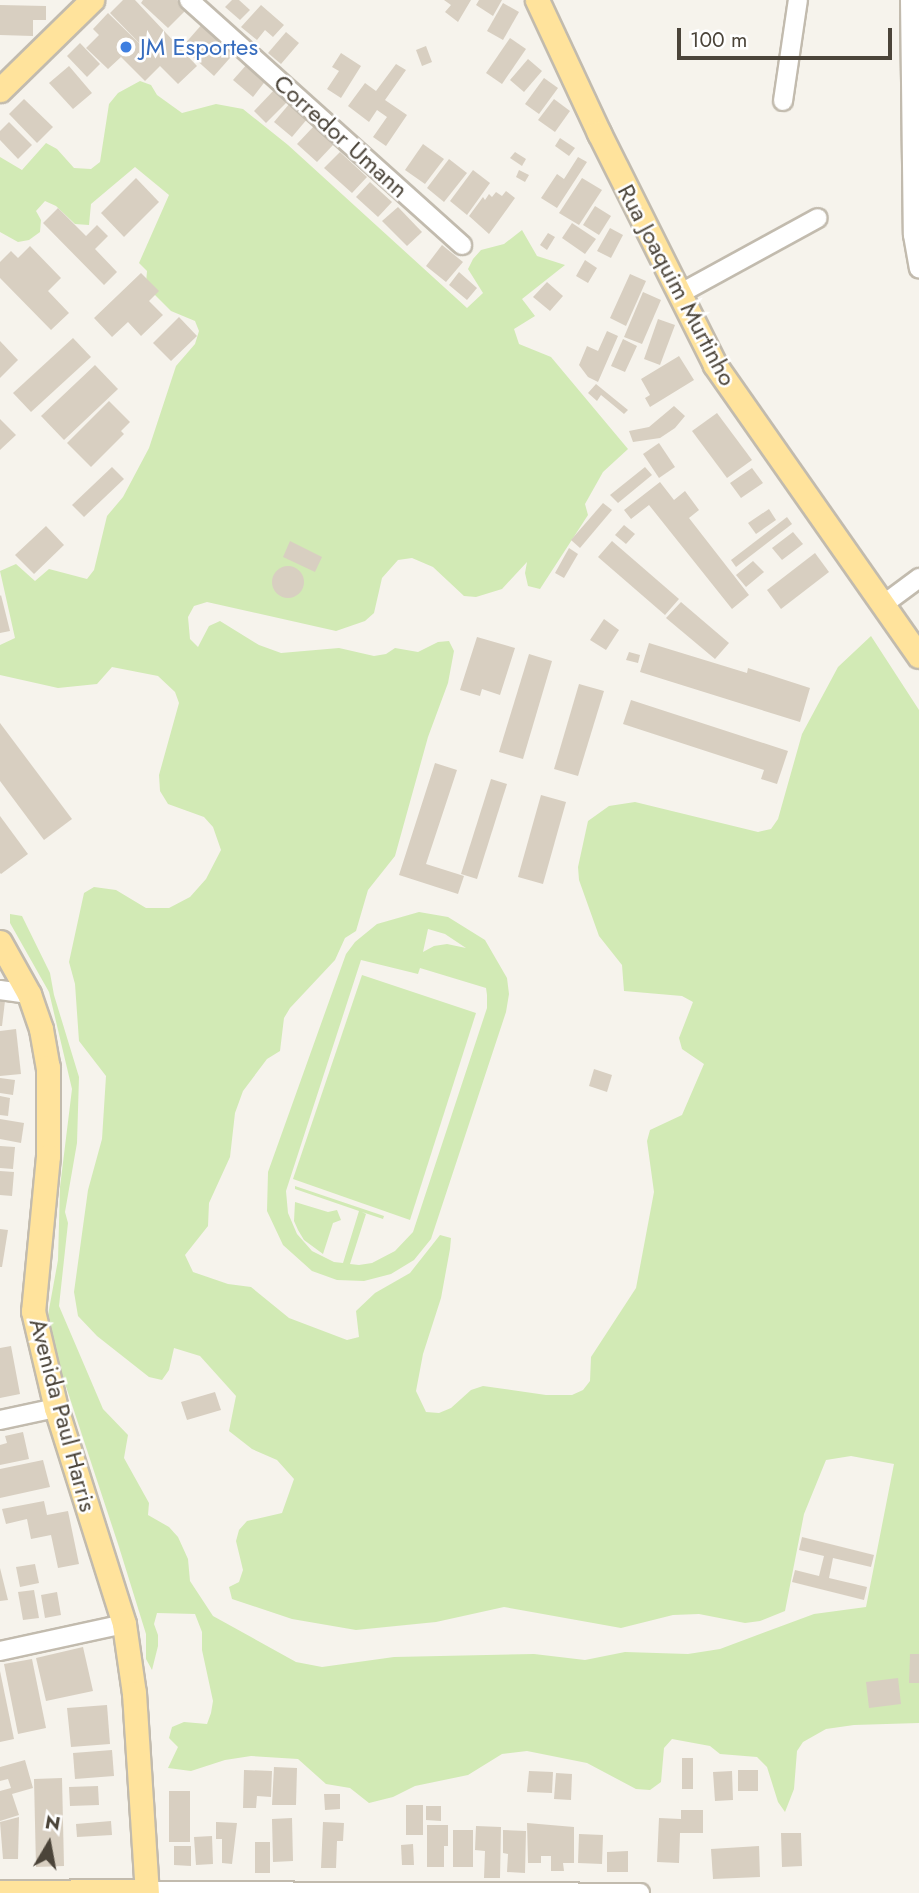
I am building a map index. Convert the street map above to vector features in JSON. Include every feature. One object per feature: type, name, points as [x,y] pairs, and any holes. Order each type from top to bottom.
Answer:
[{"type":"main road","points":[[0,90],[92,0]]},
{"type":"main road","name":"Rua Joaquim Murtinho","points":[[537,0],[598,134],[715,366],[919,656]]},
{"type":"main road","name":"Avenida Paul Harris","points":[[0,942],[29,994],[43,1042],[48,1093],[48,1156],[33,1311],[56,1408],[124,1624],[134,1693],[147,1892]]},
{"type":"main road","points":[[0,1892],[147,1892]]},
{"type":"street","name":"Corredor Umann","points":[[189,0],[462,245]]},
{"type":"street","points":[[783,101],[799,0]]},
{"type":"street","points":[[910,0],[913,235],[919,268]]},
{"type":"street","points":[[679,294],[818,218]]},
{"type":"street","points":[[884,604],[919,578]]},
{"type":"street","points":[[0,990],[29,994]]},
{"type":"street","points":[[0,1420],[56,1408]]},
{"type":"street","points":[[0,1651],[124,1624]]},
{"type":"street","points":[[147,1892],[640,1893]]},
{"type":"green space","points":[[140,81],[151,85],[157,95],[182,113],[216,104],[243,109],[288,145],[467,308],[483,293],[468,269],[473,259],[481,250],[504,244],[522,230],[537,256],[565,265],[522,299],[535,316],[514,329],[519,344],[551,357],[628,449],[603,472],[585,504],[588,515],[540,589],[528,586],[525,573],[527,562],[502,589],[476,597],[464,596],[433,567],[412,558],[398,560],[382,578],[374,613],[365,621],[336,631],[207,602],[194,606],[188,617],[190,639],[198,647],[209,626],[220,621],[259,645],[281,653],[339,648],[374,656],[386,654],[395,648],[418,652],[438,642],[449,641],[454,651],[448,683],[428,737],[395,856],[368,890],[356,931],[345,938],[335,960],[284,1018],[280,1051],[267,1059],[243,1091],[235,1113],[230,1157],[209,1203],[208,1226],[185,1255],[193,1272],[228,1284],[251,1287],[289,1318],[347,1340],[359,1337],[356,1311],[375,1293],[410,1273],[440,1235],[451,1238],[441,1298],[423,1354],[416,1391],[426,1412],[439,1413],[451,1408],[471,1390],[483,1386],[546,1395],[572,1395],[583,1390],[590,1381],[591,1357],[636,1288],[654,1192],[647,1141],[650,1130],[682,1115],[704,1064],[682,1049],[679,1038],[693,1002],[682,996],[624,991],[622,965],[599,936],[579,880],[578,867],[588,821],[609,806],[635,802],[758,832],[771,829],[778,819],[802,734],[838,667],[871,636],[919,710],[919,1723],[854,1725],[826,1729],[803,1742],[797,1751],[794,1789],[785,1812],[778,1802],[767,1767],[757,1757],[720,1754],[710,1746],[672,1739],[664,1748],[661,1782],[650,1790],[636,1789],[587,1763],[527,1751],[502,1754],[468,1775],[415,1786],[393,1797],[369,1803],[350,1788],[326,1784],[298,1759],[251,1756],[225,1760],[191,1771],[168,1768],[178,1747],[169,1738],[172,1727],[184,1722],[207,1724],[211,1713],[213,1701],[202,1650],[202,1632],[195,1614],[157,1613],[154,1624],[158,1646],[152,1670],[146,1659],[146,1634],[46,1326],[58,1260],[60,1187],[72,1089],[49,992],[10,923],[10,914],[22,916],[50,973],[79,1077],[77,1143],[65,1212],[68,1223],[59,1306],[103,1409],[128,1435],[124,1458],[149,1503],[148,1515],[169,1527],[178,1537],[188,1559],[190,1581],[213,1616],[296,1662],[322,1667],[394,1657],[534,1654],[585,1660],[625,1652],[688,1654],[720,1649],[814,1614],[866,1607],[894,1464],[851,1456],[826,1460],[804,1514],[785,1611],[760,1621],[745,1623],[699,1614],[673,1615],[621,1628],[504,1607],[436,1622],[356,1630],[292,1619],[232,1599],[229,1587],[239,1582],[243,1570],[236,1541],[239,1530],[247,1521],[282,1513],[294,1479],[277,1460],[252,1449],[229,1431],[236,1396],[200,1356],[174,1348],[169,1370],[162,1380],[149,1377],[97,1336],[78,1316],[74,1292],[88,1190],[102,1139],[106,1076],[79,1041],[75,984],[69,962],[84,893],[94,887],[116,890],[146,908],[169,908],[190,897],[206,879],[221,850],[213,827],[204,817],[168,804],[160,791],[159,775],[179,703],[175,692],[158,676],[112,667],[97,684],[58,688],[0,675],[0,645],[15,638],[0,571],[16,564],[35,581],[49,569],[87,579],[94,570],[107,516],[123,497],[149,448],[176,366],[195,344],[199,331],[195,321],[171,311],[153,293],[146,283],[147,271],[139,263],[169,195],[135,167],[91,204],[89,225],[75,224],[56,206],[45,201],[36,211],[41,220],[40,232],[29,240],[18,242],[0,232],[0,157],[22,170],[46,143],[57,149],[74,168],[91,169],[100,162],[109,104],[118,93]]},
{"type":"green space","points":[[419,912],[448,917],[485,940],[507,978],[509,994],[506,1012],[431,1239],[414,1260],[391,1274],[364,1281],[337,1280],[312,1271],[283,1245],[267,1211],[268,1172],[346,954],[355,942],[377,924]],"holes":[[[428,929],[445,934],[466,948],[447,944],[434,946],[423,952]],[[361,960],[418,974],[420,968],[486,988],[487,1008],[413,1232],[395,1251],[372,1263],[359,1265],[350,1264],[366,1214],[362,1212],[383,1219],[384,1216],[295,1186],[295,1189],[359,1211],[343,1263],[334,1262],[312,1251],[297,1234],[288,1213],[286,1191]]]},
{"type":"green space","points":[[362,975],[476,1013],[410,1220],[293,1179]]},
{"type":"green space","points":[[295,1202],[328,1212],[337,1210],[341,1220],[333,1223],[323,1254],[304,1240],[298,1230],[294,1221]]},
{"type":"building","points":[[123,0],[135,0],[197,66],[178,84],[160,66],[145,81],[121,57],[108,69],[86,48],[99,35],[93,29],[108,13],[146,50],[110,13]]},
{"type":"building","points":[[143,0],[177,0],[187,9],[168,28],[141,3]]},
{"type":"building","points":[[232,0],[239,0],[250,10],[240,20],[225,7]]},
{"type":"building","points":[[444,0],[471,0],[458,22],[445,12],[451,5]]},
{"type":"building","points":[[479,0],[502,0],[493,16],[476,5]]},
{"type":"building","points":[[503,3],[519,12],[503,40],[487,31]]},
{"type":"building","points":[[0,5],[46,6],[46,20],[33,20],[33,36],[0,35]]},
{"type":"building","points":[[261,5],[284,25],[273,37],[265,30],[257,40],[241,27]]},
{"type":"building","points":[[204,22],[237,50],[214,76],[182,47]]},
{"type":"building","points":[[286,32],[299,43],[281,64],[268,53]]},
{"type":"building","points":[[510,38],[526,49],[502,84],[486,73]]},
{"type":"building","points":[[80,43],[100,64],[87,77],[67,56]]},
{"type":"building","points":[[426,46],[432,62],[422,66],[416,50]]},
{"type":"building","points":[[341,53],[361,66],[341,98],[327,89],[339,71],[332,67]]},
{"type":"building","points":[[528,59],[542,71],[524,92],[510,80]]},
{"type":"building","points":[[248,63],[267,79],[253,97],[233,80]]},
{"type":"building","points":[[396,64],[406,70],[385,100],[407,115],[386,146],[373,137],[387,117],[377,110],[369,122],[348,106],[365,83],[376,91]]},
{"type":"building","points":[[69,66],[92,93],[73,109],[49,83]]},
{"type":"building","points":[[544,78],[558,88],[539,114],[525,104]]},
{"type":"building","points":[[276,88],[289,100],[266,123],[254,111]]},
{"type":"building","points":[[24,99],[53,127],[37,143],[9,114]]},
{"type":"building","points":[[554,99],[570,111],[555,132],[538,120]]},
{"type":"building","points":[[290,103],[308,118],[292,137],[274,122]]},
{"type":"building","points":[[9,122],[32,145],[18,159],[0,140],[0,131]]},
{"type":"building","points":[[314,126],[333,145],[317,162],[297,144]]},
{"type":"building","points":[[560,138],[575,148],[569,156],[555,146]]},
{"type":"building","points":[[423,144],[444,159],[425,184],[405,170]]},
{"type":"building","points":[[340,152],[367,177],[352,193],[324,168]]},
{"type":"building","points":[[515,152],[526,159],[522,166],[510,158]]},
{"type":"building","points":[[578,157],[587,162],[557,208],[541,198],[557,174],[564,179]]},
{"type":"building","points":[[449,159],[467,173],[444,202],[427,188]]},
{"type":"building","points":[[473,170],[490,183],[467,215],[450,201]]},
{"type":"building","points":[[519,170],[529,175],[525,182],[516,177]]},
{"type":"building","points":[[136,178],[159,202],[124,237],[101,213]]},
{"type":"building","points":[[582,178],[602,190],[579,225],[559,213]]},
{"type":"building","points":[[370,182],[392,202],[378,217],[356,197]]},
{"type":"building","points":[[506,191],[515,198],[489,234],[469,216],[483,197],[485,200],[489,194],[492,197],[496,192],[502,196]]},
{"type":"building","points":[[595,206],[611,216],[599,235],[583,225]]},
{"type":"building","points":[[398,207],[422,232],[407,246],[382,221]]},
{"type":"building","points":[[58,208],[86,236],[97,225],[108,236],[95,249],[117,272],[104,285],[43,223]]},
{"type":"building","points":[[572,223],[596,239],[585,254],[562,238]]},
{"type":"building","points":[[610,228],[623,235],[611,258],[597,251]]},
{"type":"building","points":[[548,233],[555,237],[547,250],[540,245]]},
{"type":"building","points":[[442,245],[463,262],[446,282],[426,266]]},
{"type":"building","points":[[30,246],[61,278],[48,291],[69,313],[51,330],[0,278],[0,262],[11,251],[18,258]]},
{"type":"building","points":[[585,260],[597,268],[588,283],[576,276]]},
{"type":"building","points":[[459,272],[477,288],[467,300],[449,285]]},
{"type":"building","points":[[141,273],[159,291],[149,301],[163,315],[141,336],[128,322],[112,337],[94,318]]},
{"type":"building","points":[[630,274],[646,281],[626,326],[610,318]]},
{"type":"building","points":[[547,282],[563,296],[550,311],[533,297]]},
{"type":"building","points":[[643,292],[661,300],[642,344],[624,337]]},
{"type":"building","points":[[179,317],[197,336],[171,361],[153,343]]},
{"type":"building","points":[[658,319],[675,325],[660,365],[644,359]]},
{"type":"building","points":[[607,331],[618,336],[598,382],[588,377],[579,365],[587,346],[598,351]]},
{"type":"building","points":[[73,338],[91,357],[31,412],[13,393]]},
{"type":"building","points":[[623,339],[637,346],[625,372],[611,366]]},
{"type":"building","points":[[0,341],[18,360],[0,378]]},
{"type":"building","points":[[679,356],[694,380],[650,407],[645,398],[650,395],[641,379]]},
{"type":"building","points":[[95,365],[118,389],[64,440],[41,416]]},
{"type":"building","points":[[596,384],[628,410],[624,414],[601,395],[597,401],[588,393]]},
{"type":"building","points":[[109,401],[130,422],[121,431],[124,434],[91,467],[67,443]]},
{"type":"building","points":[[674,406],[685,416],[675,428],[660,438],[633,442],[629,431],[649,427]]},
{"type":"building","points":[[717,413],[752,460],[727,478],[692,431]]},
{"type":"building","points":[[0,419],[16,435],[0,450]]},
{"type":"building","points":[[659,443],[675,467],[659,478],[643,454]]},
{"type":"building","points":[[112,467],[124,479],[84,517],[72,505]]},
{"type":"building","points":[[645,467],[652,475],[618,503],[610,495]]},
{"type":"building","points":[[752,468],[763,483],[741,498],[730,483]]},
{"type":"building","points":[[660,482],[674,500],[685,491],[699,510],[689,518],[749,595],[732,609],[649,505],[631,519],[624,510]]},
{"type":"building","points":[[603,503],[612,510],[580,548],[571,540]]},
{"type":"building","points":[[769,509],[776,520],[756,534],[748,523]]},
{"type":"building","points":[[787,517],[792,524],[736,567],[731,560]]},
{"type":"building","points":[[624,525],[635,534],[626,544],[615,535]]},
{"type":"building","points":[[46,526],[64,545],[34,574],[15,555]]},
{"type":"building","points":[[793,532],[803,544],[782,560],[772,548]]},
{"type":"building","points":[[290,541],[322,557],[315,572],[283,557]]},
{"type":"building","points":[[612,541],[679,599],[665,615],[598,557]]},
{"type":"building","points":[[569,548],[578,554],[564,578],[555,573]]},
{"type":"building","points":[[815,553],[829,572],[781,609],[767,590]]},
{"type":"building","points":[[753,561],[764,572],[746,587],[736,575]]},
{"type":"building","points":[[288,566],[300,570],[304,582],[300,594],[288,598],[276,594],[272,582],[276,570]]},
{"type":"building","points":[[0,596],[10,631],[0,633]]},
{"type":"building","points":[[681,602],[729,643],[715,659],[666,618]]},
{"type":"building","points":[[604,619],[619,630],[606,650],[590,640]]},
{"type":"building","points":[[477,637],[515,648],[500,695],[482,689],[480,696],[460,690]]},
{"type":"building","points":[[649,643],[747,673],[748,668],[810,688],[800,722],[640,672]]},
{"type":"building","points":[[629,652],[640,655],[638,663],[626,660]]},
{"type":"building","points":[[529,654],[552,661],[523,759],[499,752]]},
{"type":"building","points":[[579,684],[604,691],[578,776],[554,769]]},
{"type":"building","points":[[631,700],[788,751],[777,784],[761,779],[764,770],[623,724]]},
{"type":"building","points":[[0,723],[72,819],[44,840],[0,781]]},
{"type":"building","points":[[435,763],[457,770],[426,864],[464,876],[458,894],[399,875]]},
{"type":"building","points":[[491,779],[507,784],[477,879],[461,874]]},
{"type":"building","points":[[541,795],[566,802],[543,884],[518,877]]},
{"type":"building","points":[[0,816],[28,854],[1,874],[0,873]]},
{"type":"building","points":[[0,1001],[5,1001],[2,1026],[0,1026]]},
{"type":"building","points":[[16,1029],[21,1074],[0,1076],[0,1031]]},
{"type":"building","points":[[594,1069],[612,1075],[607,1092],[589,1086]]},
{"type":"building","points":[[0,1078],[15,1080],[13,1095],[0,1093]]},
{"type":"building","points":[[0,1096],[10,1098],[8,1116],[0,1115]]},
{"type":"building","points":[[0,1119],[24,1123],[21,1143],[0,1139]]},
{"type":"building","points":[[0,1146],[15,1147],[13,1169],[0,1168]]},
{"type":"building","points":[[0,1171],[14,1172],[12,1196],[0,1195]]},
{"type":"building","points":[[0,1229],[8,1230],[2,1267],[0,1267]]},
{"type":"building","points":[[11,1346],[20,1394],[0,1398],[0,1348]]},
{"type":"building","points":[[215,1392],[221,1410],[187,1420],[181,1402]]},
{"type":"building","points":[[23,1432],[29,1459],[0,1465],[0,1445],[7,1443],[5,1436]]},
{"type":"building","points":[[43,1460],[50,1487],[0,1498],[0,1469]]},
{"type":"building","points":[[44,1501],[47,1515],[68,1511],[79,1564],[58,1568],[51,1535],[31,1539],[27,1519],[6,1524],[2,1509]]},
{"type":"building","points":[[802,1537],[874,1555],[871,1567],[833,1558],[829,1578],[867,1587],[864,1600],[792,1582],[795,1570],[819,1576],[824,1556],[799,1550]]},
{"type":"building","points":[[35,1564],[39,1583],[20,1587],[16,1567]]},
{"type":"building","points":[[0,1568],[8,1600],[0,1601]]},
{"type":"building","points":[[34,1590],[39,1618],[23,1620],[18,1592]]},
{"type":"building","points":[[57,1592],[61,1615],[45,1618],[41,1595]]},
{"type":"building","points":[[83,1647],[93,1691],[46,1701],[36,1658]]},
{"type":"building","points":[[910,1654],[919,1654],[919,1683],[909,1683]]},
{"type":"building","points":[[32,1659],[46,1728],[18,1734],[4,1664]]},
{"type":"building","points":[[0,1671],[14,1739],[0,1742]]},
{"type":"building","points":[[898,1678],[901,1704],[869,1708],[866,1682]]},
{"type":"building","points":[[107,1705],[110,1744],[71,1747],[67,1708]]},
{"type":"building","points":[[112,1750],[114,1776],[75,1779],[73,1753]]},
{"type":"building","points":[[682,1758],[693,1758],[693,1789],[682,1789]]},
{"type":"building","points":[[25,1760],[33,1788],[12,1794],[19,1815],[0,1821],[0,1791],[11,1788],[8,1779],[0,1781],[0,1767]]},
{"type":"building","points":[[274,1767],[297,1768],[296,1805],[272,1805]]},
{"type":"building","points":[[244,1770],[272,1771],[271,1797],[257,1796],[256,1808],[243,1808]]},
{"type":"building","points":[[738,1770],[758,1770],[758,1791],[738,1791]]},
{"type":"building","points":[[529,1771],[553,1772],[552,1793],[527,1792]]},
{"type":"building","points":[[732,1771],[733,1800],[715,1801],[713,1772]]},
{"type":"building","points":[[556,1773],[572,1774],[571,1800],[554,1799]]},
{"type":"building","points":[[62,1778],[64,1866],[36,1867],[34,1779]]},
{"type":"building","points":[[98,1786],[99,1805],[70,1806],[69,1787]]},
{"type":"building","points":[[169,1791],[190,1791],[190,1842],[169,1842]]},
{"type":"building","points":[[324,1794],[340,1794],[340,1809],[325,1810]]},
{"type":"building","points":[[406,1805],[423,1805],[423,1835],[406,1835]]},
{"type":"building","points":[[426,1806],[441,1806],[441,1821],[426,1820]]},
{"type":"building","points":[[681,1810],[703,1810],[703,1833],[680,1833],[679,1863],[657,1862],[659,1818],[681,1819]]},
{"type":"building","points":[[19,1817],[18,1859],[3,1859],[0,1822]]},
{"type":"building","points":[[292,1818],[293,1861],[273,1862],[272,1819]]},
{"type":"building","points":[[111,1821],[112,1835],[77,1837],[76,1824]]},
{"type":"building","points":[[216,1822],[237,1823],[232,1864],[222,1863],[222,1839],[216,1839]]},
{"type":"building","points":[[323,1822],[344,1823],[343,1841],[337,1841],[336,1868],[321,1868]]},
{"type":"building","points":[[527,1823],[574,1827],[574,1863],[563,1863],[564,1871],[551,1871],[551,1856],[541,1856],[541,1863],[528,1863]]},
{"type":"building","points":[[427,1825],[448,1825],[444,1867],[427,1867]]},
{"type":"building","points":[[476,1826],[501,1827],[500,1878],[484,1878],[485,1851],[475,1850]]},
{"type":"building","points":[[453,1830],[473,1830],[473,1867],[453,1867]]},
{"type":"building","points":[[503,1830],[526,1831],[525,1873],[507,1872],[508,1854],[503,1853]]},
{"type":"building","points":[[781,1833],[801,1833],[802,1866],[782,1867]]},
{"type":"building","points":[[579,1834],[603,1835],[602,1864],[578,1863]]},
{"type":"building","points":[[212,1836],[213,1864],[196,1865],[194,1837]]},
{"type":"building","points":[[255,1842],[270,1842],[270,1873],[255,1873]]},
{"type":"building","points":[[413,1844],[414,1865],[402,1865],[401,1845]]},
{"type":"building","points":[[174,1846],[191,1846],[191,1866],[174,1865]]},
{"type":"building","points":[[759,1846],[760,1877],[713,1879],[711,1849]]},
{"type":"building","points":[[628,1851],[628,1872],[607,1872],[607,1852]]},
{"type":"place","name":"JM Esportes","points":[[126,47]]}]
